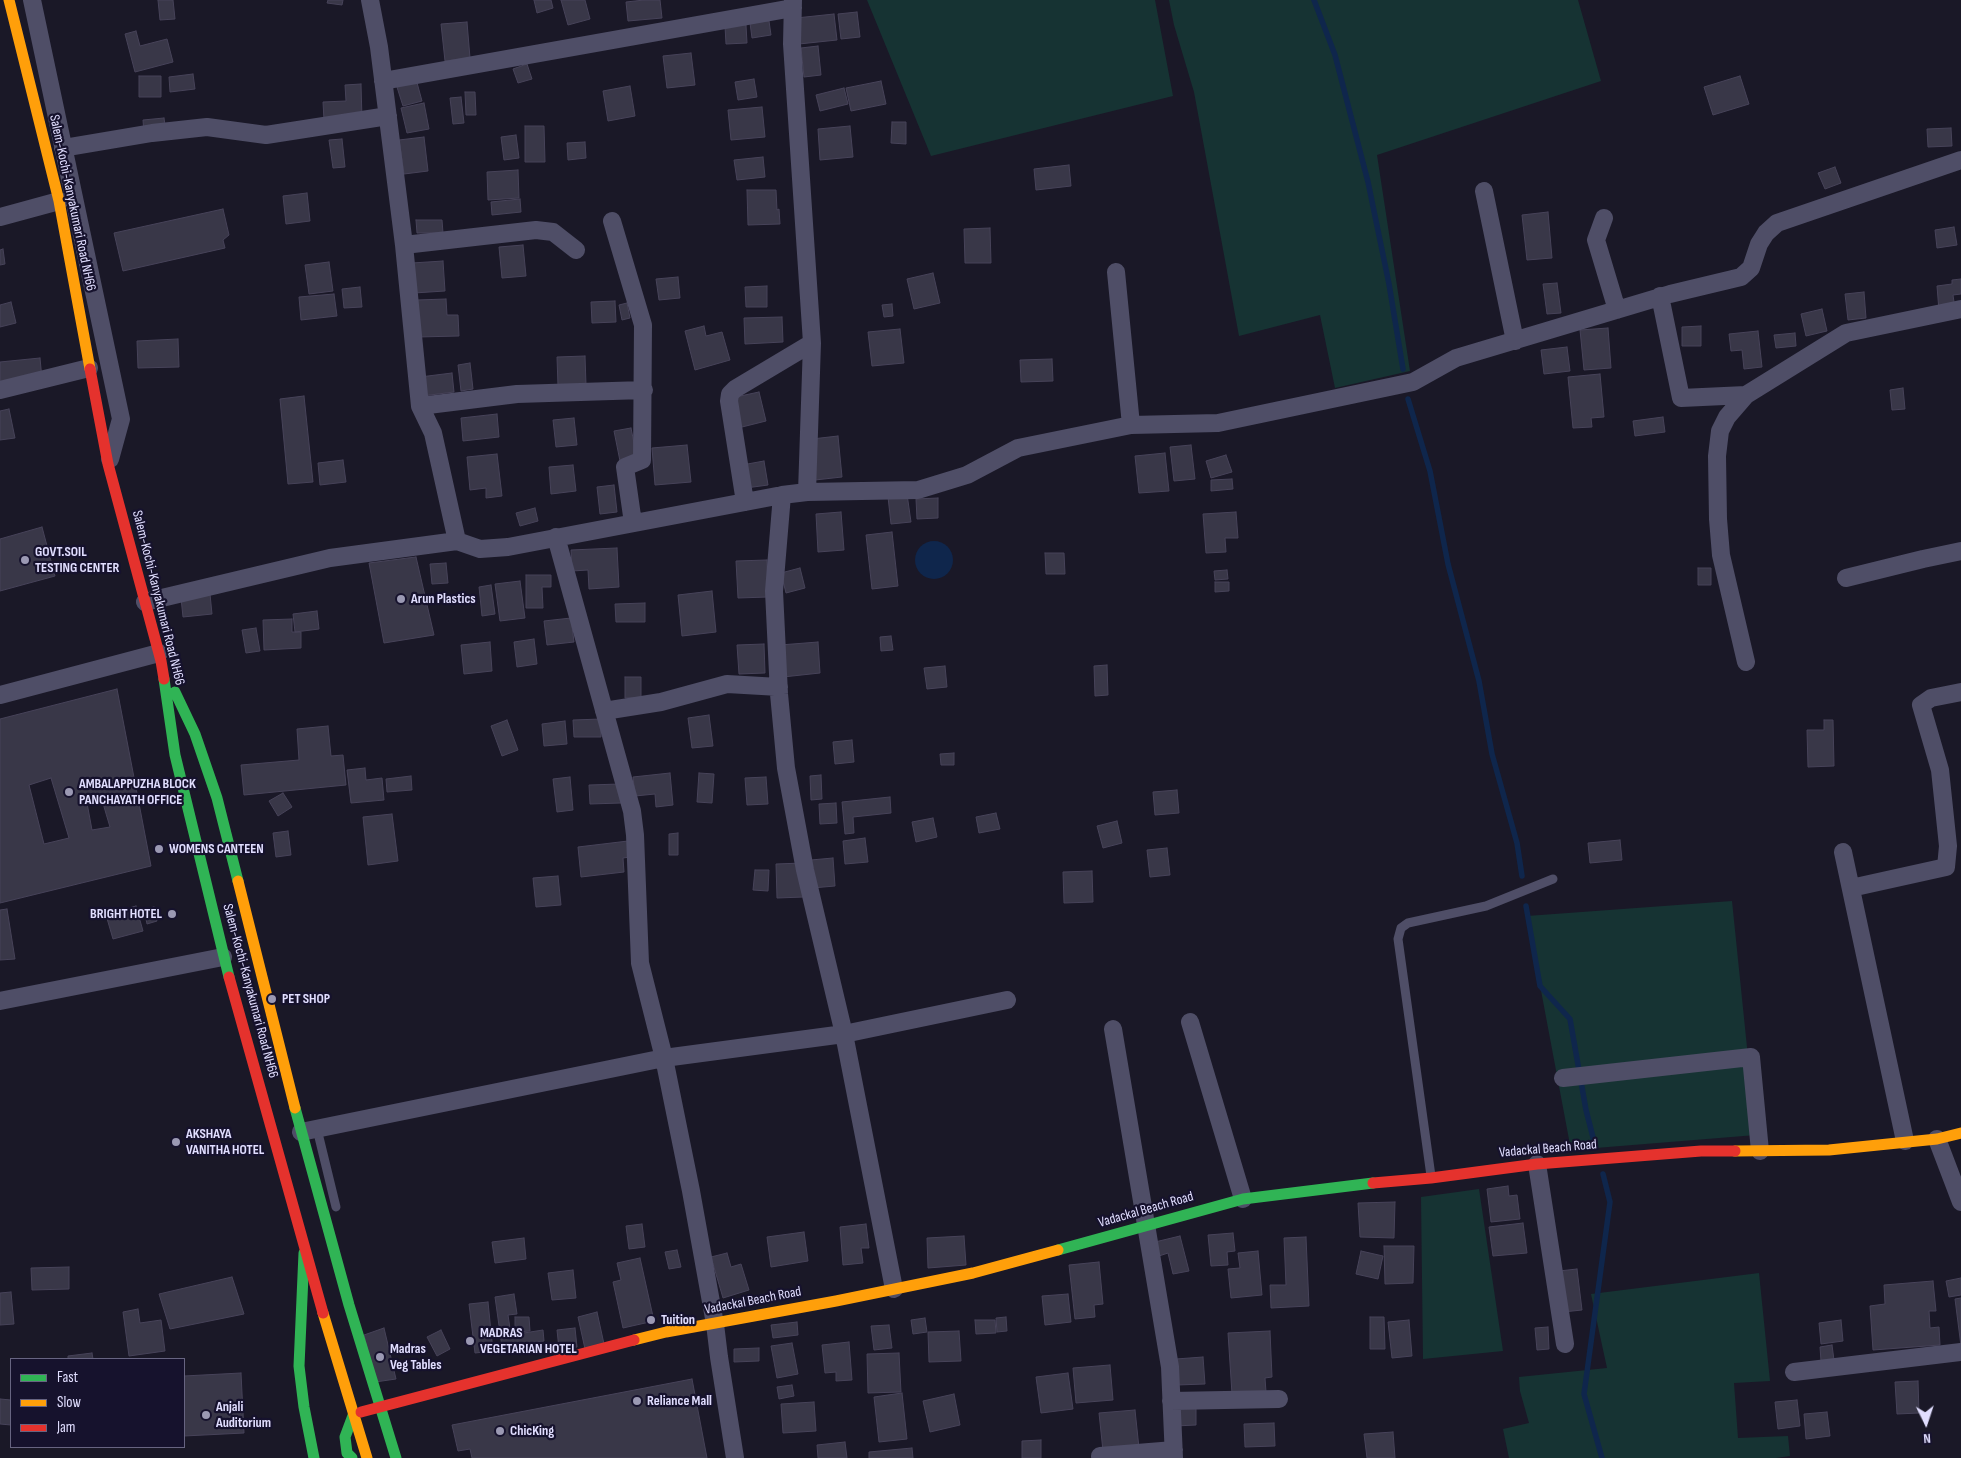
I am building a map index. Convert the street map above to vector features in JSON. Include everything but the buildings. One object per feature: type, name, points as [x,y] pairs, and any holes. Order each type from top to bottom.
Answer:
[{"type":"main road","name":"Salem-Kochi-Kanyakumari Road NH66","points":[[9,0],[59,202],[108,464],[160,657],[184,794],[223,958],[275,1138],[304,1250],[367,1458]]},
{"type":"main road","points":[[160,657],[194,734],[217,798],[309,1131],[349,1305],[396,1458]]},
{"type":"main road","name":"Vadackal Beach Road","points":[[354,1413],[381,1408],[527,1367],[666,1332],[972,1274],[1244,1199],[1537,1164],[1701,1152],[1829,1150],[1905,1141],[1937,1140],[1961,1134]]},
{"type":"main road","points":[[304,1250],[299,1366],[304,1407],[314,1458]]},
{"type":"main road","points":[[348,1456],[345,1437],[354,1413]]},
{"type":"street","points":[[32,0],[121,418],[108,464]]},
{"type":"street","points":[[370,0],[384,81],[404,245],[420,406],[433,432],[457,541]]},
{"type":"street","points":[[384,81],[793,4],[792,44],[812,343],[807,492]]},
{"type":"street","points":[[63,148],[152,133],[207,127],[266,135],[388,116]]},
{"type":"street","points":[[145,602],[330,558],[457,541],[480,549],[508,547],[782,495],[807,492],[918,490],[967,475],[1018,448],[1131,425],[1218,423],[1412,382],[1456,358],[1660,296],[1741,277],[1751,268],[1759,244],[1766,233],[1777,223],[1961,160]]},
{"type":"street","points":[[1484,190],[1515,340]]},
{"type":"street","points":[[0,217],[59,202]]},
{"type":"street","points":[[1604,218],[1596,240],[1617,310]]},
{"type":"street","points":[[612,220],[643,325],[642,460],[625,466],[633,523]]},
{"type":"street","points":[[404,245],[536,230],[553,232],[576,250]]},
{"type":"street","points":[[1116,272],[1131,425]]},
{"type":"street","points":[[1660,296],[1682,398],[1746,395]]},
{"type":"street","points":[[1746,662],[1721,555],[1718,518],[1717,456],[1720,431],[1727,416],[1746,395],[1846,333],[1961,309]]},
{"type":"street","points":[[745,502],[729,401],[730,394],[735,389],[812,343]]},
{"type":"street","points":[[0,390],[89,368]]},
{"type":"street","points":[[420,406],[517,394],[644,390]]},
{"type":"street","points":[[782,495],[774,591],[779,687],[786,768],[805,870],[844,1034],[894,1289]]},
{"type":"street","points":[[556,537],[632,811],[635,835],[640,963],[664,1058],[715,1324],[735,1458]]},
{"type":"street","points":[[1846,578],[1961,551]]},
{"type":"street","points":[[0,695],[160,657]]},
{"type":"street","points":[[604,711],[661,702],[726,684],[779,687]]},
{"type":"street","points":[[1851,888],[1946,867],[1948,846],[1940,770],[1921,705],[1931,698],[1961,692]]},
{"type":"street","points":[[1843,852],[1905,1141]]},
{"type":"street","points":[[0,1001],[223,958]]},
{"type":"street","points":[[309,1131],[664,1058],[844,1034],[1007,1000]]},
{"type":"street","points":[[1190,1022],[1244,1199]]},
{"type":"street","points":[[1100,1456],[1174,1454],[1170,1367],[1113,1029]]},
{"type":"street","points":[[1574,1077],[1751,1057],[1760,1151]]},
{"type":"street","points":[[1937,1140],[1961,1202]]},
{"type":"street","points":[[1537,1164],[1565,1344]]},
{"type":"street","points":[[1794,1372],[1961,1352]]},
{"type":"street","points":[[1171,1401],[1279,1399]]},
{"type":"lane","points":[[1431,1178],[1398,939],[1401,928],[1408,923],[1486,906],[1554,879]]},
{"type":"lane","points":[[309,1131],[337,1212]]},
{"type":"lane","points":[[349,1305],[354,1298],[354,1286]]},
{"type":"green space","points":[[867,0],[1155,0],[1173,96],[931,156]]},
{"type":"green space","points":[[1169,0],[1578,0],[1601,81],[1377,155],[1410,371],[1335,388],[1320,315],[1239,336],[1194,92],[1174,25]]},
{"type":"green space","points":[[1732,901],[1756,1135],[1571,1150],[1527,916]]},
{"type":"green space","points":[[1479,1189],[1503,1351],[1423,1359],[1421,1197]]},
{"type":"green space","points":[[1759,1273],[1770,1381],[1734,1383],[1738,1438],[1788,1436],[1790,1456],[1776,1458],[1509,1458],[1503,1429],[1529,1423],[1520,1391],[1519,1377],[1607,1368],[1591,1294]]},
{"type":"water","points":[[934,541],[947,547],[953,560],[947,573],[934,579],[921,573],[915,560],[921,547]]},
{"type":"waterway","points":[[1314,0],[1335,55],[1368,182],[1389,284],[1403,369]]},
{"type":"waterway","points":[[1408,399],[1430,471],[1448,564],[1479,681],[1492,754],[1517,843],[1522,876]]},
{"type":"waterway","points":[[1526,906],[1540,986],[1570,1019],[1586,1110],[1595,1145]]},
{"type":"waterway","points":[[1602,1458],[1584,1394],[1610,1202],[1603,1174]]},
{"type":"traffic: fast","points":[[164,679],[175,755],[229,977]]},
{"type":"traffic: fast","points":[[175,692],[195,734],[217,798],[238,881]]},
{"type":"traffic: fast","points":[[295,1108],[349,1305],[396,1458]]},
{"type":"traffic: fast","points":[[1058,1250],[1243,1199],[1373,1183]]},
{"type":"traffic: fast","points":[[304,1253],[299,1366],[304,1407],[314,1458]]},
{"type":"traffic: fast","points":[[352,1458],[347,1453],[345,1437],[354,1413]]},
{"type":"traffic: slow","points":[[9,0],[59,201],[90,369]]},
{"type":"traffic: slow","points":[[238,881],[295,1108]]},
{"type":"traffic: slow","points":[[1735,1151],[1829,1150],[1937,1139],[1961,1133]]},
{"type":"traffic: slow","points":[[634,1340],[666,1332],[836,1301],[973,1273],[1058,1250]]},
{"type":"traffic: slow","points":[[323,1313],[367,1458]]},
{"type":"traffic: jam","points":[[90,369],[108,464],[161,661],[164,679]]},
{"type":"traffic: jam","points":[[229,977],[323,1313]]},
{"type":"traffic: jam","points":[[1373,1183],[1431,1178],[1537,1164],[1701,1151],[1735,1151]]},
{"type":"traffic: jam","points":[[361,1412],[634,1340]]},
{"type":"place","name":"GOVT.SOIL TESTING CENTER","points":[[25,560]]},
{"type":"place","name":"Arun Plastics","points":[[401,599]]},
{"type":"place","name":"AMBALAPPUZHA BLOCK PANCHAYATH OFFICE","points":[[69,792]]},
{"type":"place","name":"WOMENS CANTEEN","points":[[159,849]]},
{"type":"place","name":"BRIGHT HOTEL","points":[[172,914]]},
{"type":"place","name":"PET SHOP","points":[[272,999]]},
{"type":"place","name":"AKSHAYA VANITHA HOTEL","points":[[176,1142]]},
{"type":"place","name":"Tuition","points":[[651,1320]]},
{"type":"place","name":"MADRAS VEGETARIAN HOTEL","points":[[470,1341]]},
{"type":"place","name":"Madras Veg Tables","points":[[380,1357]]},
{"type":"place","name":"Reliance Mall","points":[[637,1401]]},
{"type":"place","name":"Anjali Auditorium","points":[[206,1415]]},
{"type":"place","name":"ChicKing","points":[[500,1431]]}]
